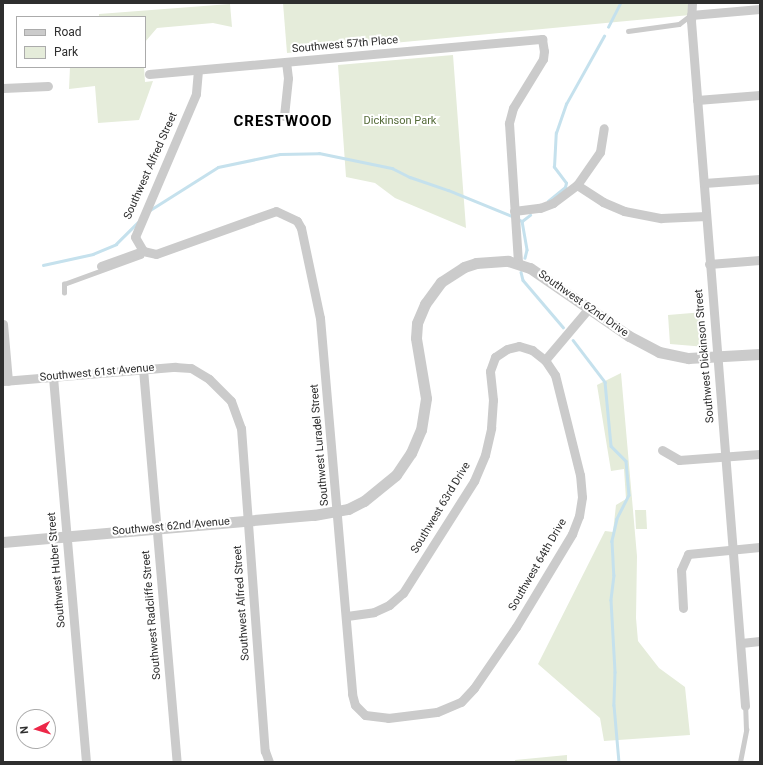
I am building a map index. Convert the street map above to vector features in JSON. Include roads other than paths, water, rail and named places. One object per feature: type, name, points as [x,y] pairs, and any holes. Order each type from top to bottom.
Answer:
[{"type":"street","name":"Southwest Dickinson Street","points":[[692,3],[691,15],[709,264],[731,549],[741,642],[745,706]]},
{"type":"street","points":[[691,15],[760,9]]},
{"type":"street","name":"Southwest 57th Place","points":[[149,74],[543,40],[542,59],[513,108],[509,123],[514,211]]},
{"type":"street","points":[[284,116],[288,78],[286,62]]},
{"type":"street","name":"Southwest Alfred Street","points":[[145,252],[136,242],[136,232],[196,94],[198,70]]},
{"type":"street","points":[[3,88],[48,86]]},
{"type":"street","points":[[697,100],[760,95]]},
{"type":"street","points":[[518,263],[514,211],[540,208],[553,203],[577,185],[600,152],[604,128]]},
{"type":"street","points":[[704,183],[760,179]]},
{"type":"street","points":[[577,185],[603,202],[624,211],[661,218],[706,216]]},
{"type":"street","name":"Southwest Luradel Street","points":[[145,252],[162,254],[265,213],[276,211],[297,221],[307,250],[320,318],[355,705]]},
{"type":"street","points":[[101,266],[145,252]]},
{"type":"street","name":"Southwest 62nd Drive","points":[[338,511],[364,502],[385,487],[407,461],[417,441],[423,424],[426,398],[417,345],[417,323],[433,291],[446,278],[470,264],[495,260],[518,263],[544,276],[635,340],[659,352],[680,358],[717,358]]},
{"type":"street","points":[[709,264],[760,260]]},
{"type":"street","points":[[545,360],[589,308]]},
{"type":"street","points":[[3,324],[5,381]]},
{"type":"street","name":"Southwest 63rd Drive","points":[[347,616],[374,612],[389,605],[403,593],[474,481],[484,455],[491,428],[493,400],[490,371],[495,357],[507,348],[519,346],[532,350],[545,360]]},
{"type":"street","points":[[717,358],[760,354]]},
{"type":"street","name":"Southwest 64th Drive","points":[[355,705],[365,715],[388,718],[437,712],[461,702],[474,688],[516,627],[567,543],[579,516],[582,487],[555,375],[545,360]]},
{"type":"street","name":"Southwest Alfred Street","points":[[191,368],[209,378],[236,409],[241,428],[265,751],[269,762]]},
{"type":"street","name":"Southwest 61st Avenue","points":[[5,381],[143,369],[191,368]]},
{"type":"street","name":"Southwest Radcliffe Street","points":[[143,369],[177,762]]},
{"type":"street","name":"Southwest Huber Street","points":[[53,376],[86,762]]},
{"type":"street","points":[[662,450],[679,460],[724,458],[760,454]]},
{"type":"street","name":"Southwest 62nd Avenue","points":[[3,542],[248,521],[338,511]]},
{"type":"street","points":[[683,608],[681,570],[684,558],[692,552],[760,547]]},
{"type":"street","points":[[741,642],[760,641]]},
{"type":"lane","points":[[628,31],[679,24],[691,15]]},
{"type":"lane","points":[[64,293],[64,284],[145,252]]},
{"type":"lane","points":[[740,762],[746,730],[745,706]]},
{"type":"waterway","points":[[608,27],[620,3]]},
{"type":"waterway","points":[[548,201],[565,187],[566,183],[554,167],[556,133],[566,104],[604,36]]},
{"type":"waterway","points":[[150,210],[218,167],[280,154],[319,153],[392,168],[410,177],[448,190],[512,216]]},
{"type":"waterway","points":[[522,221],[530,215]]},
{"type":"waterway","points":[[516,218],[522,221]]},
{"type":"waterway","points":[[522,221],[527,250],[525,258]]},
{"type":"waterway","points":[[43,265],[93,254],[116,244],[137,223]]},
{"type":"waterway","points":[[521,272],[523,280],[563,327]]},
{"type":"waterway","points":[[573,340],[605,382],[611,446],[626,461],[629,495],[617,519],[612,541],[614,575],[611,600],[615,672],[614,705],[619,762]]},
{"type":"district","name":"CRESTWOOD","points":[[283,122]]},
{"type":"park label","name":"Dickinson Park","points":[[400,121]]}]
